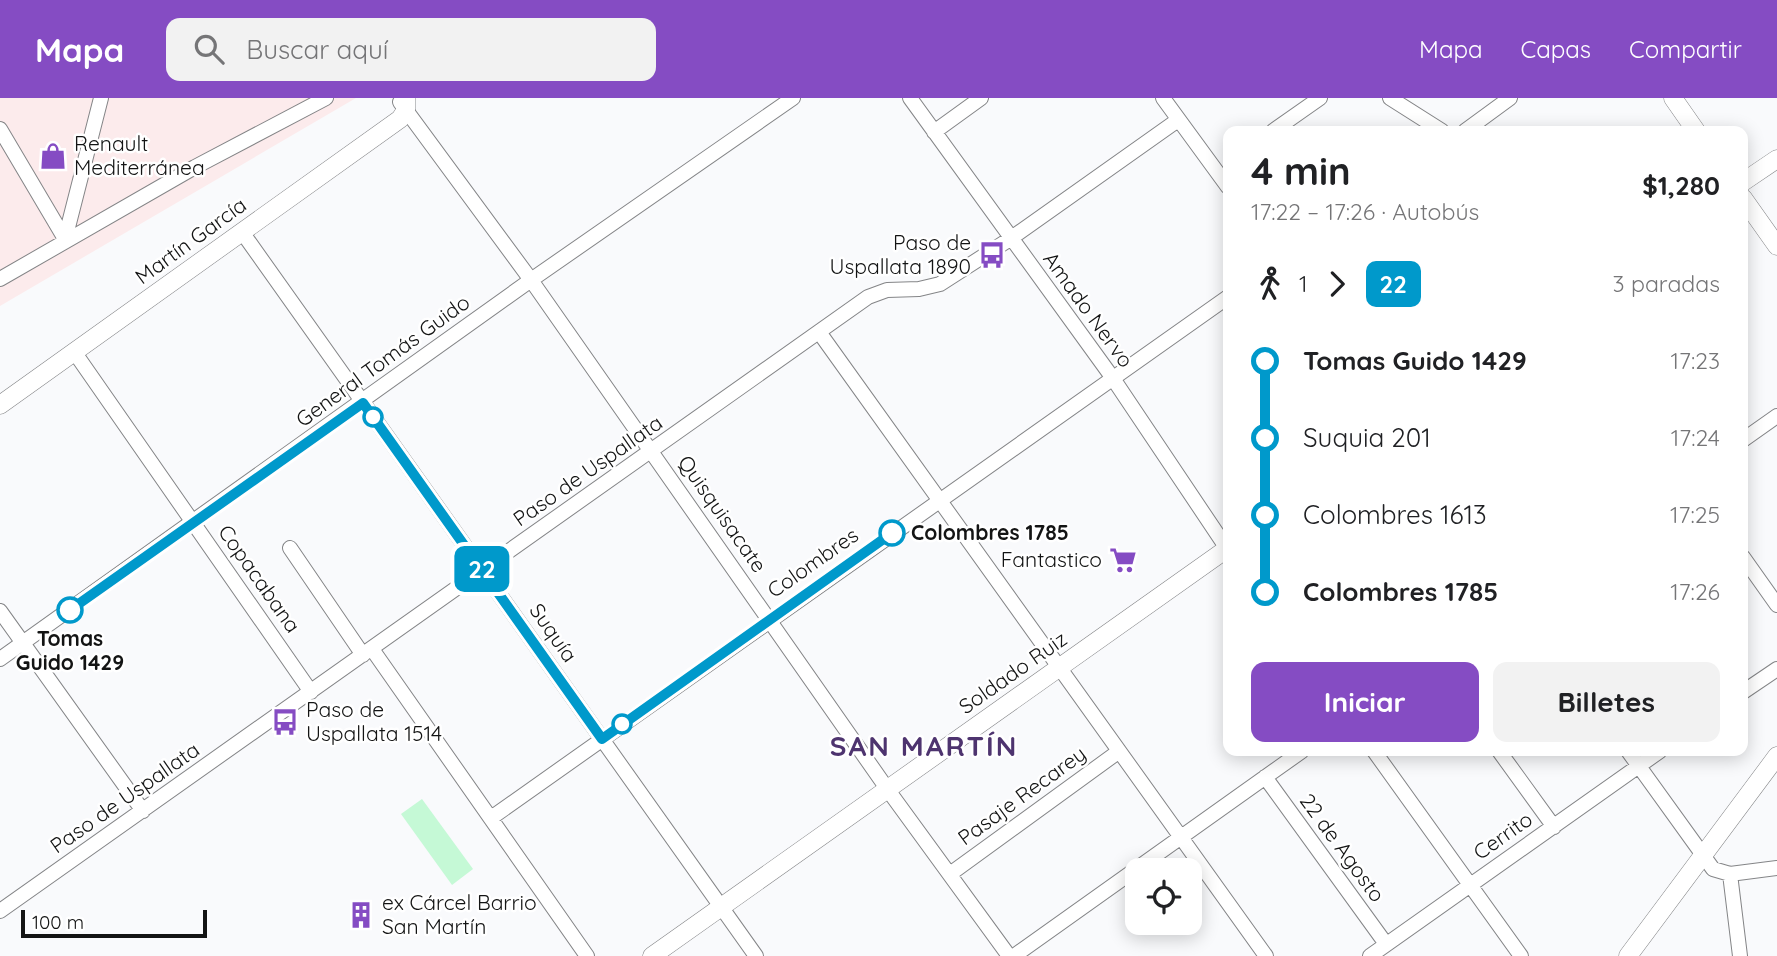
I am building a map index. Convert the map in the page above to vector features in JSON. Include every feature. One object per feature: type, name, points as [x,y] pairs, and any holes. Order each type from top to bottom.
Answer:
[{"type":"main road","points":[[1673,98],[1693,126]]},
{"type":"main road","name":"Martín García","points":[[0,405],[400,119],[403,102]]},
{"type":"main road","points":[[1748,179],[1777,159]]},
{"type":"main road","points":[[1748,205],[1777,246]]},
{"type":"main road","name":"Soldado Ruiz","points":[[652,956],[1223,553]]},
{"type":"main road","points":[[1628,956],[1777,756]]},
{"type":"street","points":[[65,239],[101,98]]},
{"type":"street","points":[[0,279],[65,239],[326,98]]},
{"type":"street","name":"General Tomás Guido","points":[[0,659],[363,403],[531,280],[793,98]]},
{"type":"street","name":"Amado Nervo","points":[[910,98],[1112,377],[1223,542]]},
{"type":"street","points":[[934,132],[981,98]]},
{"type":"street","points":[[1163,98],[1178,120],[1223,167]]},
{"type":"street","points":[[1278,126],[1301,103],[1320,98]]},
{"type":"street","points":[[1390,98],[1433,126]]},
{"type":"street","points":[[1472,126],[1510,98]]},
{"type":"street","name":"Quisquisacate","points":[[403,102],[652,451],[888,790],[1012,956]]},
{"type":"street","name":"Paso de Uspallata","points":[[0,911],[868,297],[897,288],[932,287],[1010,239],[1178,120]]},
{"type":"street","points":[[0,128],[65,239]]},
{"type":"street","name":"Suquía","points":[[242,232],[757,956]]},
{"type":"street","name":"Colombres","points":[[491,818],[1223,300]]},
{"type":"street","points":[[819,332],[1266,956]]},
{"type":"street","name":"Copacabana","points":[[75,353],[194,520],[311,692]]},
{"type":"street","points":[[1748,436],[1777,416]]},
{"type":"street","points":[[290,548],[491,818],[587,956]]},
{"type":"street","points":[[1748,563],[1777,605]]},
{"type":"street","points":[[0,611],[25,642],[143,811]]},
{"type":"street","points":[[1748,689],[1777,669]]},
{"type":"street","name":"Pasaje Recarey","points":[[950,874],[1118,752]]},
{"type":"street","points":[[1012,956],[1295,756]]},
{"type":"street","points":[[1378,756],[1521,956]]},
{"type":"street","points":[[1503,756],[1554,827]]},
{"type":"street","points":[[1632,756],[1713,869],[1730,874],[1777,869]]},
{"type":"street","name":"Cerrito","points":[[1370,956],[1653,756]]},
{"type":"street","name":"22 de Agosto","points":[[1265,777],[1386,944]]},
{"type":"street","points":[[1730,874],[1740,956]]},
{"type":"shaded area","points":[[0,98],[356,98],[0,306]]},
{"type":"green space","points":[[422,799],[473,869],[452,885],[401,814]]},
{"type":"bus line","name":"22","points":[[70,610],[363,403],[602,739],[892,533]]},
{"type":"place","name":"Renault Mediterránea","points":[[53,156]]},
{"type":"place","name":"Paso de Uspallata 1890","points":[[992,255]]},
{"type":"place","name":"Colombres 1785","points":[[892,533]]},
{"type":"place","name":"Fantastico","points":[[1123,560]]},
{"type":"place","name":"Tomas Guido 1429","points":[[70,610]]},
{"type":"place","name":"Paso de Uspallata 1514","points":[[285,722]]},
{"type":"place","name":"ex Cárcel Barrio San Martín","points":[[361,915]]},
{"type":"district","name":"SAN MARTÍN","points":[[924,746]]}]
